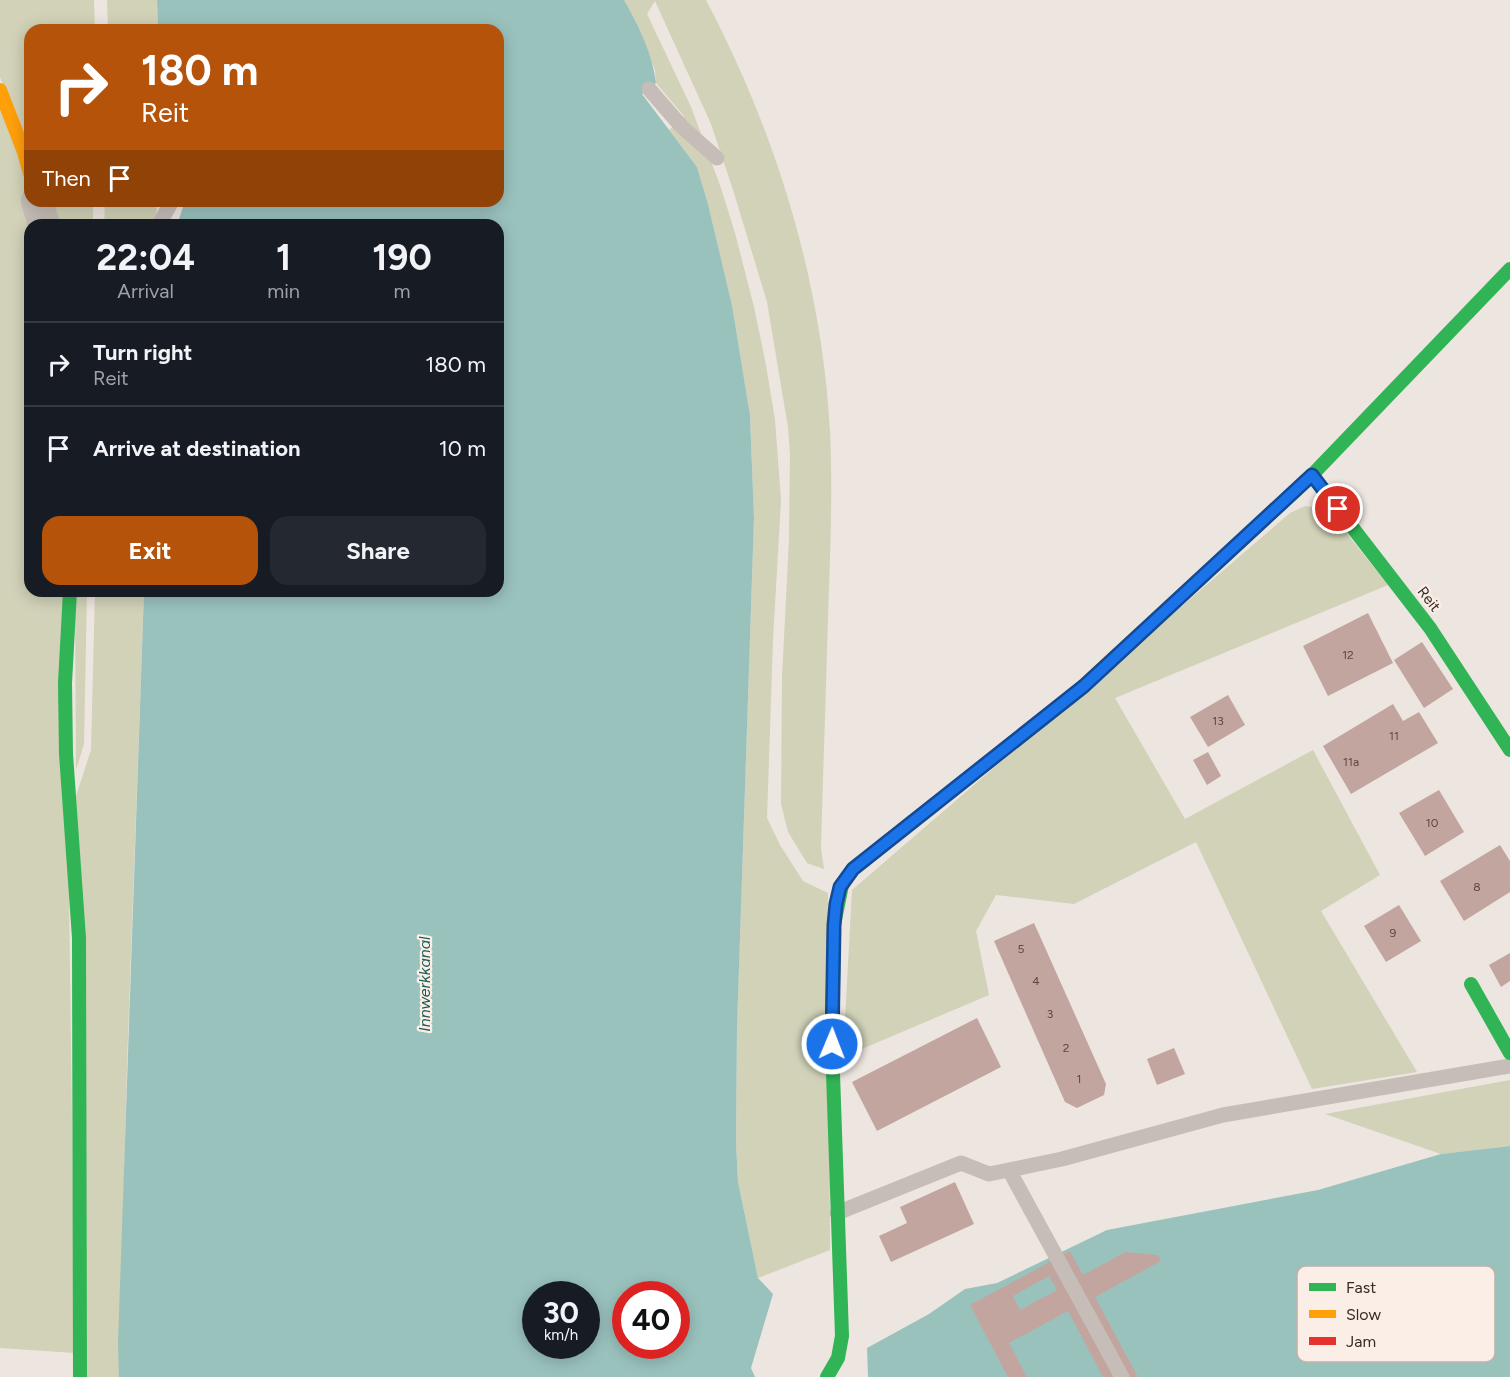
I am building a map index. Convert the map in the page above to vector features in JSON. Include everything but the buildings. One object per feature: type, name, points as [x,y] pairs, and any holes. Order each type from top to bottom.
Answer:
[{"type":"street","points":[[0,90],[24,152]]},
{"type":"street","points":[[827,1377],[836,1366],[841,1353],[832,1044],[834,925],[840,887],[853,869],[1084,686],[1312,475],[1510,269]]},
{"type":"street","name":"Reit","points":[[1312,475],[1430,628],[1510,750]]},
{"type":"street","points":[[70,597],[65,683],[66,754],[79,938],[80,1374]]},
{"type":"street","points":[[1471,984],[1510,1053]]},
{"type":"lane","points":[[649,89],[682,127],[717,158]]},
{"type":"lane","points":[[837,1214],[961,1162],[989,1174],[1062,1159],[1223,1115],[1510,1066]]},
{"type":"lane","points":[[1009,1170],[1122,1377]]},
{"type":"green space","points":[[0,0],[94,0],[95,24],[24,24],[24,142],[0,77]]},
{"type":"green space","points":[[107,0],[157,0],[158,24],[108,24]]},
{"type":"green space","points":[[624,0],[706,0],[754,102],[774,155],[806,264],[825,376],[830,432],[831,501],[821,848],[824,869],[807,863],[788,832],[781,804],[782,678],[789,539],[790,454],[788,427],[767,302],[711,124],[655,1],[647,14],[691,107],[735,233],[754,307],[775,420],[781,500],[773,640],[767,818],[780,845],[803,881],[828,893],[830,1250],[758,1278],[738,1182],[736,1143],[737,1028],[754,518],[750,415],[732,305],[708,204],[697,167],[669,130],[684,116],[656,83],[655,70],[634,18]]},
{"type":"green space","points":[[0,100],[24,174],[24,207],[30,207],[30,219],[24,219],[24,597],[65,597],[75,1353],[0,1348]]},
{"type":"green space","points":[[44,207],[93,207],[93,219],[46,219]]},
{"type":"green space","points":[[105,207],[157,207],[156,219],[104,219]]},
{"type":"green space","points":[[1305,506],[1328,510],[1388,585],[1115,698],[1185,819],[1313,750],[1380,875],[1321,911],[1417,1072],[1312,1089],[1196,842],[1074,904],[996,895],[976,931],[989,995],[843,1057],[852,890],[1290,513]]},
{"type":"green space","points":[[75,597],[87,597],[84,744],[76,770]]},
{"type":"green space","points":[[95,597],[144,597],[127,1064],[119,1377],[85,1377],[76,796],[91,750]]},
{"type":"green space","points":[[1510,1080],[1510,1146],[1441,1154],[1325,1114]]},
{"type":"water","name":"Innwerkkanal","points":[[157,0],[624,0],[639,29],[652,62],[656,83],[642,94],[697,167],[708,204],[732,305],[750,415],[754,518],[737,1028],[736,1143],[738,1182],[758,1278],[773,1294],[751,1368],[755,1377],[119,1377],[118,1343],[144,597],[504,597],[504,219],[179,219],[183,207],[504,207],[504,24],[158,24]]},
{"type":"water","points":[[1510,1146],[1510,1377],[868,1377],[867,1348],[929,1314],[965,1289],[997,1283],[1107,1230],[1318,1190],[1441,1154]]},
{"type":"traffic: fast","points":[[1270,514],[1312,475],[1510,269]]},
{"type":"traffic: fast","points":[[1312,475],[1430,628],[1510,750]]},
{"type":"traffic: fast","points":[[70,597],[65,683],[66,754],[79,938],[80,1377]]},
{"type":"traffic: fast","points":[[827,1377],[838,1358],[842,1336],[832,1044],[834,925],[842,885]]},
{"type":"traffic: fast","points":[[1471,984],[1510,1053]]},
{"type":"traffic: slow","points":[[0,90],[24,152]]},
{"type":"traffic: slow","points":[[1080,689],[1270,514]]},
{"type":"traffic: jam","points":[[842,885],[853,869],[1080,689]]},
{"type":"route","points":[[832,1044],[836,904],[840,887],[853,869],[1084,686],[1312,475],[1338,509]]}]
